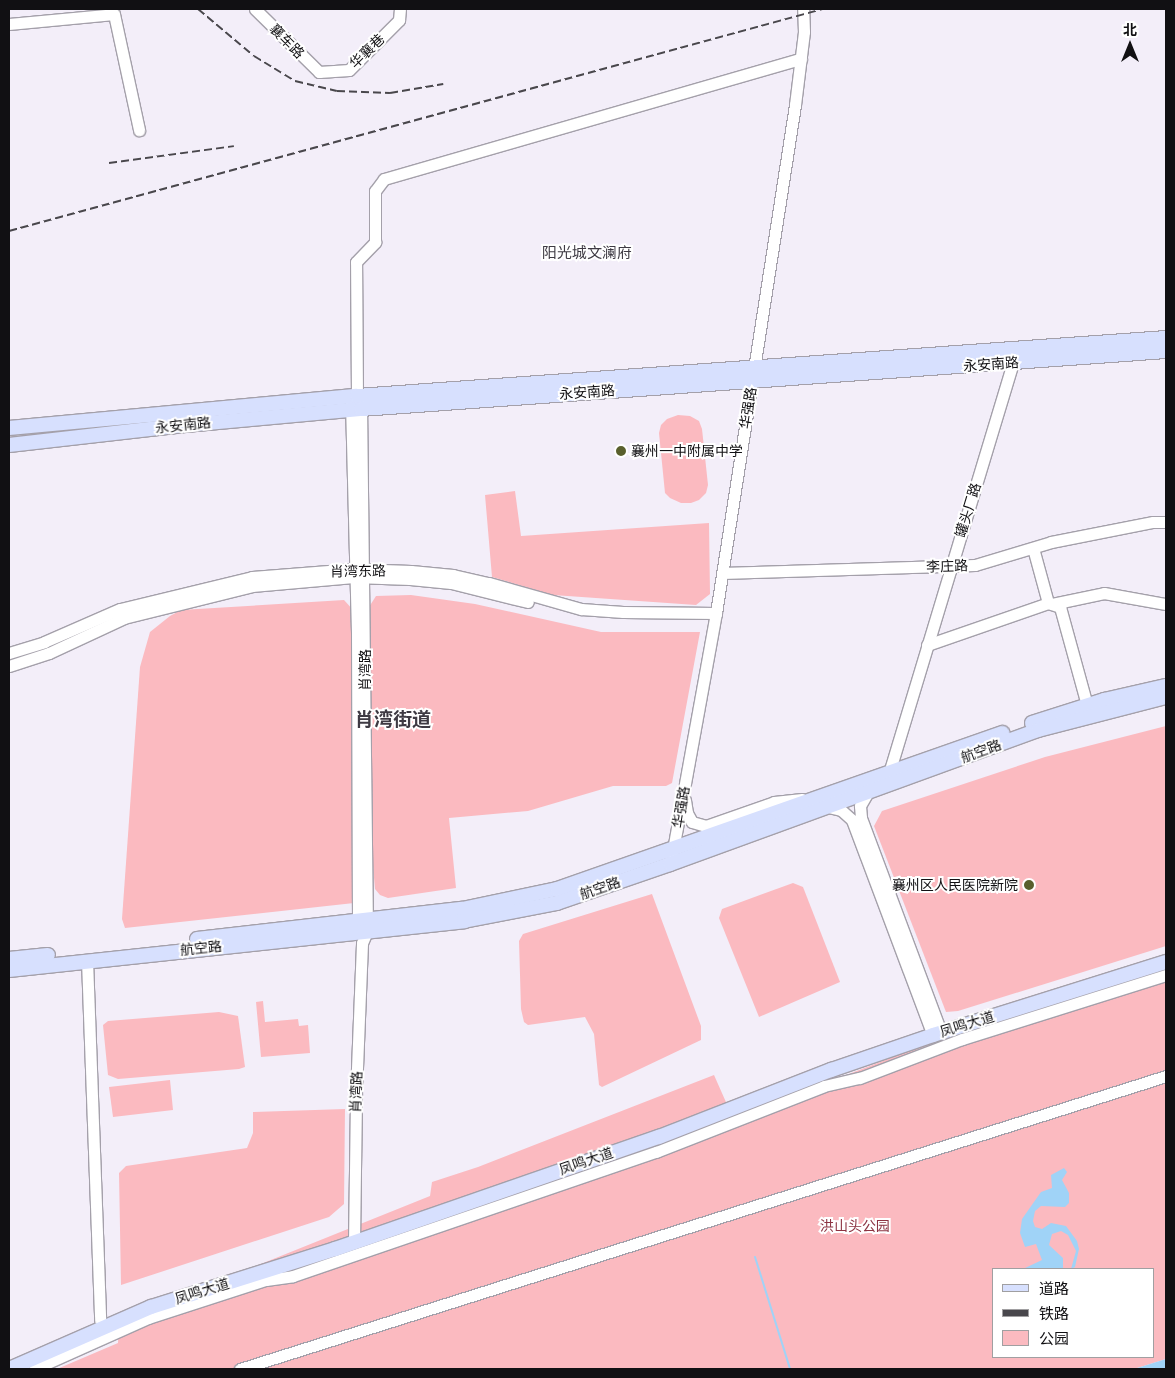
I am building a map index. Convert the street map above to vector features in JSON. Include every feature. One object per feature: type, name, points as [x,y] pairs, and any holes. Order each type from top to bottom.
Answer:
[{"type":"main road","name":"永安南路","points":[[9,428],[754,373],[1166,338]]},
{"type":"main road","name":"永安南路","points":[[754,373],[1013,362],[1166,351]]},
{"type":"main road","name":"永安南路","points":[[9,445],[176,426],[356,401]]},
{"type":"main road","name":"航空路","points":[[9,960],[464,921],[557,903],[670,864],[889,773],[1087,705],[1166,686]]},
{"type":"main road","name":"航空路","points":[[9,970],[362,929],[557,889],[674,848],[823,802],[868,792],[1038,730],[1166,697]]},
{"type":"main road","name":"凤鸣大道","points":[[9,1369],[151,1306],[354,1237],[688,1128],[729,1105],[831,1070],[936,1029],[1166,952]]},
{"type":"main road","name":"凤鸣大道","points":[[936,1029],[1166,962]]},
{"type":"main road","name":"凤鸣大道","points":[[9,1359],[155,1296],[354,1237]]},
{"type":"street","name":"襄车路","points":[[255,9],[319,72]]},
{"type":"street","name":"华襄巷","points":[[319,72],[349,70],[399,20],[400,9]]},
{"type":"street","name":"华强路","points":[[670,864],[715,617],[754,373],[801,59],[804,32],[803,9]]},
{"type":"street","points":[[9,24],[114,14],[139,130]]},
{"type":"street","name":"肖湾路","points":[[354,1237],[356,1093],[362,929],[356,262],[375,242],[375,191],[384,179],[801,59]]},
{"type":"street","name":"罐头厂路","points":[[889,773],[1013,362]]},
{"type":"street","name":"李庄路","points":[[722,574],[975,565],[1033,548],[1153,522],[1166,522]]},
{"type":"street","points":[[1033,548],[1050,604]]},
{"type":"street","name":"肖湾东路","points":[[9,666],[49,653],[124,618],[252,586],[359,573]]},
{"type":"street","name":"肖湾东路","points":[[9,653],[44,642],[120,609],[252,577],[359,573],[451,583],[576,615],[603,618],[715,617]]},
{"type":"street","points":[[928,645],[1050,604],[1104,593],[1166,604]]},
{"type":"street","points":[[1050,604],[1060,607],[1087,705]]},
{"type":"street","points":[[684,788],[687,813],[692,822],[706,826],[774,802],[823,802],[841,810],[852,820],[936,1029]]},
{"type":"street","points":[[868,792],[860,806],[861,818],[936,1029]]},
{"type":"street","points":[[87,960],[100,1320]]},
{"type":"street","points":[[34,1369],[148,1318],[266,1280],[293,1276],[688,1128],[736,1122],[824,1086],[860,1078],[962,1039],[1166,975]]},
{"type":"street","points":[[240,1369],[1166,1076]]},
{"type":"green space","points":[[678,415],[690,416],[699,421],[702,429],[708,485],[706,493],[699,500],[691,503],[681,503],[670,498],[665,493],[659,433],[661,425],[667,419]]},
{"type":"green space","points":[[515,491],[521,536],[709,523],[710,594],[696,605],[553,595],[492,577],[485,495]]},
{"type":"green space","points":[[411,595],[475,604],[601,632],[700,632],[672,783],[666,786],[613,786],[528,811],[449,818],[456,888],[388,898],[380,895],[375,889],[373,866],[369,607],[376,596]]},
{"type":"green space","points":[[344,600],[354,611],[354,903],[125,928],[122,919],[140,667],[150,632],[181,610]]},
{"type":"green space","name":"襄州区人民医院新院","points":[[1166,726],[1166,946],[958,1011],[946,1012],[874,826],[882,811],[1045,757]]},
{"type":"green space","points":[[793,883],[803,887],[840,982],[759,1017],[719,918],[722,909]]},
{"type":"green space","points":[[652,894],[701,1026],[701,1040],[602,1087],[599,1085],[594,1034],[585,1017],[528,1025],[524,1022],[521,1009],[519,941],[523,934]]},
{"type":"green space","name":"洪山头公园","points":[[1166,971],[1166,1359],[1134,1369],[57,1369],[118,1343],[119,1321],[430,1196],[432,1182],[478,1167],[714,1075],[733,1118],[938,1040]]},
{"type":"green space","points":[[263,1001],[265,1022],[298,1019],[299,1026],[308,1025],[310,1053],[261,1057],[256,1002]]},
{"type":"green space","points":[[219,1012],[238,1016],[245,1067],[118,1079],[108,1075],[103,1025],[108,1021]]},
{"type":"green space","points":[[170,1080],[173,1110],[113,1117],[109,1087]]},
{"type":"green space","points":[[345,1109],[344,1204],[329,1217],[121,1285],[119,1173],[126,1166],[247,1148],[253,1133],[253,1112]]},
{"type":"water","points":[[1064,1168],[1067,1172],[1062,1180],[1069,1193],[1069,1203],[1065,1207],[1041,1206],[1035,1211],[1033,1221],[1035,1227],[1042,1229],[1051,1223],[1066,1226],[1077,1241],[1079,1249],[1075,1267],[1071,1268],[1076,1251],[1068,1235],[1061,1231],[1052,1234],[1049,1245],[1063,1258],[1063,1268],[1025,1268],[1042,1260],[1036,1244],[1025,1247],[1020,1233],[1022,1219],[1041,1192],[1052,1188],[1051,1175]]},
{"type":"water","points":[[1166,1359],[1166,1369],[1134,1369]]},
{"type":"waterway","points":[[755,1257],[790,1369]]},
{"type":"railway","points":[[198,9],[254,56],[295,81],[337,91],[390,93],[443,84]]},
{"type":"railway","points":[[9,231],[823,9]]},
{"type":"railway","points":[[109,163],[234,146]]},
{"type":"place","name":"襄州一中附属中学","points":[[621,451]]},
{"type":"place","name":"襄州区人民医院新院","points":[[1029,885]]},
{"type":"district","name":"阳光城文澜府","points":[[587,253]]},
{"type":"district","name":"肖湾街道","points":[[393,720]]}]
